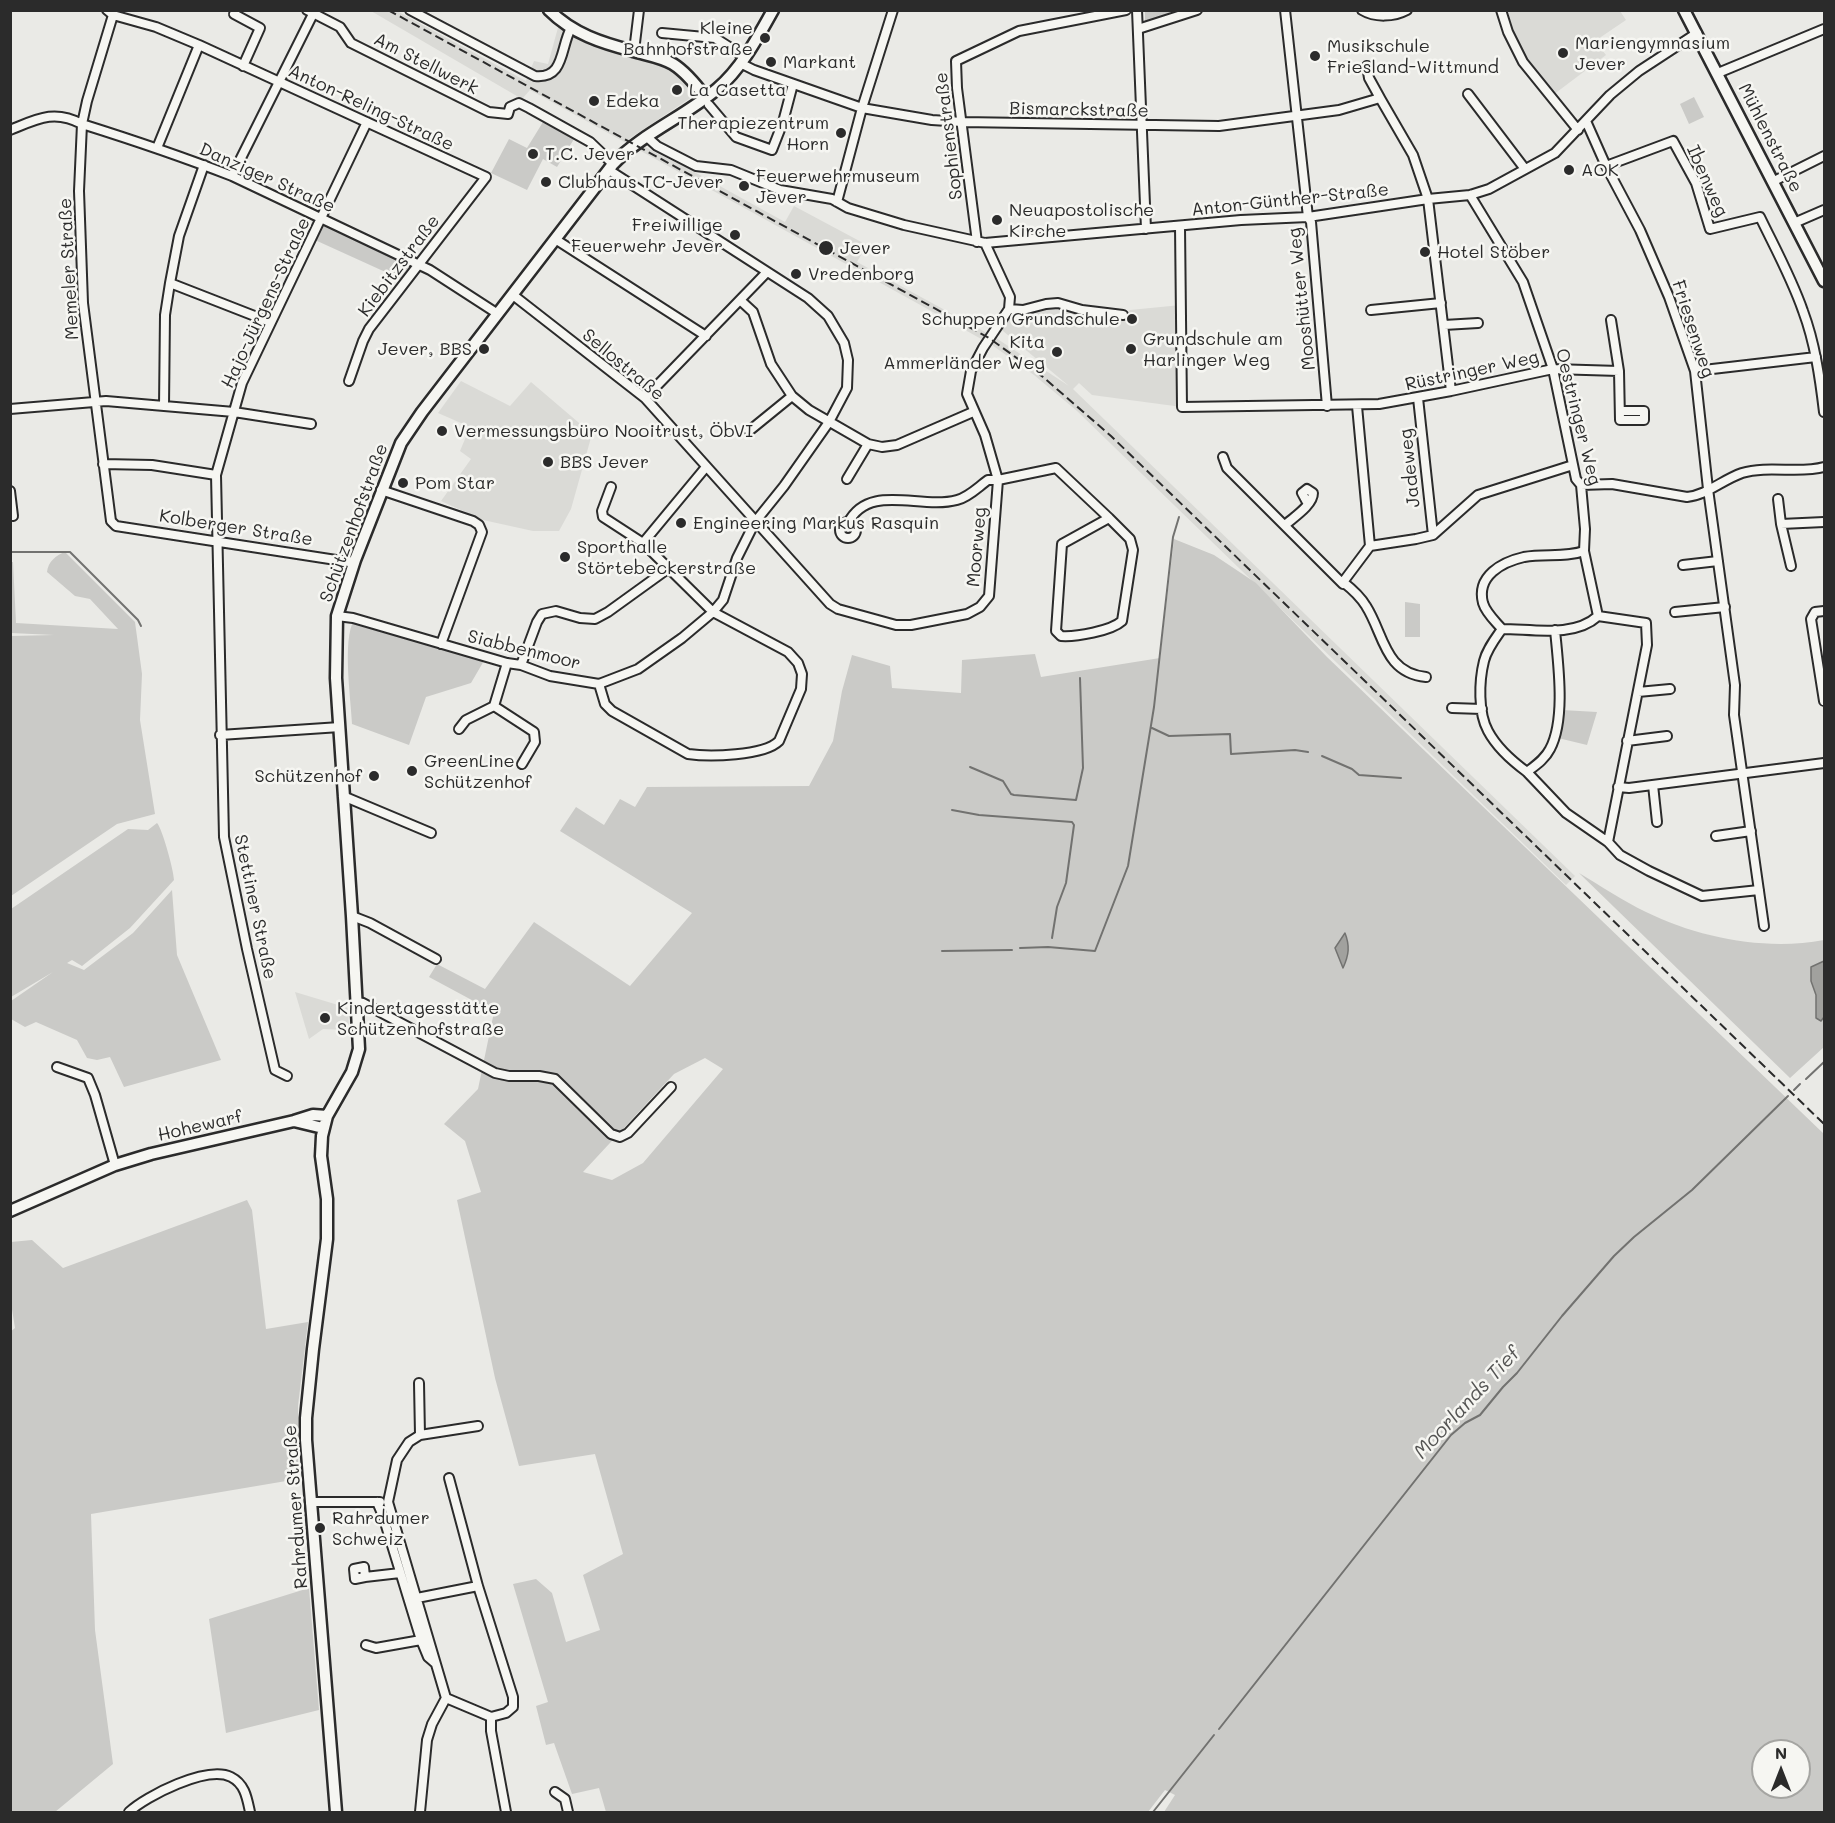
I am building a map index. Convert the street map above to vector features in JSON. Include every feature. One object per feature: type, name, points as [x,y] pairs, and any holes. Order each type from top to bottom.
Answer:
[{"type":"main road","points":[[549,10],[571,28],[590,39],[657,57],[674,65],[688,76],[708,101]]},
{"type":"main road","name":"Schützenhofstraße","points":[[323,1128],[356,1061],[359,1040],[335,648],[337,616],[381,490],[401,443],[611,167],[634,144],[708,101],[742,60],[773,10]]},
{"type":"main road","name":"Mühlenstraße","points":[[1684,10],[1824,281]]},
{"type":"main road","name":"Hohewarf","points":[[10,1211],[115,1165],[151,1154],[247,1133],[312,1114],[327,1116]]},
{"type":"main road","name":"Hohewarf","points":[[294,1121],[323,1128]]},
{"type":"main road","name":"Rahrdumer Straße","points":[[323,1128],[321,1156],[327,1199],[327,1239],[306,1418],[310,1502],[336,1812]]},
{"type":"street","points":[[410,10],[534,76],[548,76],[556,70],[571,28]]},
{"type":"street","points":[[634,51],[639,10]]},
{"type":"street","points":[[837,202],[862,108],[893,10]]},
{"type":"street","name":"Sophienstraße","points":[[1009,309],[1010,297],[981,242],[962,122],[956,61],[1019,31],[1126,10]]},
{"type":"street","points":[[1137,10],[1146,229]]},
{"type":"street","points":[[1138,29],[1197,10]]},
{"type":"street","name":"Mooshütter Weg","points":[[1285,10],[1308,217],[1312,230],[1327,406]]},
{"type":"street","points":[[1362,10],[1370,15],[1399,15],[1407,10]]},
{"type":"street","points":[[1501,10],[1508,32],[1523,62],[1578,130]]},
{"type":"street","points":[[232,176],[312,11]]},
{"type":"street","name":"Am Stellwerk","points":[[312,11],[340,27],[351,43],[489,112],[508,114]]},
{"type":"street","name":"Anton-Reling-Straße","points":[[110,13],[131,15],[486,177]]},
{"type":"street","name":"Memeler Straße","points":[[110,13],[82,124],[79,191],[83,303],[103,464],[113,524]]},
{"type":"street","points":[[234,14],[260,28],[243,66]]},
{"type":"street","points":[[1718,73],[1824,29]]},
{"type":"street","points":[[662,33],[715,38],[742,60],[793,84],[862,108]]},
{"type":"street","name":"Anton-Günther-Straße","points":[[647,137],[657,146],[696,166],[731,170],[780,190],[820,196],[848,208],[904,225],[981,242],[1180,227],[1241,220],[1308,217],[1470,195],[1489,189],[1556,153],[1610,95],[1639,71],[1697,33]]},
{"type":"street","points":[[157,148],[199,45]]},
{"type":"street","points":[[1367,66],[1369,78],[1413,154],[1428,199],[1451,391]]},
{"type":"street","points":[[708,101],[736,137],[772,150],[783,122],[793,84]]},
{"type":"street","points":[[1468,94],[1525,169]]},
{"type":"street","name":"Bismarckstraße","points":[[862,108],[932,120],[962,122],[1219,126],[1339,110],[1380,98]]},
{"type":"street","name":"Siabbenmoor","points":[[337,616],[353,618],[507,663],[521,665],[550,676],[599,684],[638,669],[682,638],[713,612],[723,600],[737,558],[755,522],[784,486],[829,422],[847,388],[848,360],[844,343],[828,316],[808,298],[611,167],[590,142],[519,103],[510,107],[508,114]]},
{"type":"street","name":"Danziger Straße","points":[[10,130],[45,115],[73,119],[204,165],[420,264],[464,290],[498,314]]},
{"type":"street","name":"Friesenweg","points":[[1586,121],[1669,297],[1695,371],[1708,489],[1735,685],[1734,715],[1764,926]]},
{"type":"street","name":"Hajo-Jürgens-Straße","points":[[219,541],[216,475],[242,383],[367,122]]},
{"type":"street","name":"Ibenweg","points":[[1606,166],[1673,141],[1696,183],[1710,229],[1760,217],[1804,312],[1816,357],[1824,412]]},
{"type":"street","points":[[1774,181],[1824,156]]},
{"type":"street","points":[[164,406],[165,315],[170,283],[179,236],[204,165]]},
{"type":"street","name":"Kiebitzstraße","points":[[348,381],[369,329],[486,177]]},
{"type":"street","name":"Oestringer Weg","points":[[1470,195],[1523,282],[1553,369],[1576,479],[1581,485],[1585,529],[1584,551],[1598,616]]},
{"type":"street","points":[[1794,223],[1824,210]]},
{"type":"street","name":"Rüstringer Weg","points":[[1180,227],[1182,407],[1357,406],[1418,398],[1553,369],[1619,371]]},
{"type":"street","points":[[555,239],[706,336]]},
{"type":"street","points":[[645,398],[767,272]]},
{"type":"street","points":[[170,283],[270,322]]},
{"type":"street","name":"Sellostraße","points":[[513,295],[645,398],[755,522]]},
{"type":"street","points":[[740,300],[753,312],[771,364],[792,396],[808,410],[868,444],[882,447],[897,445],[973,412]]},
{"type":"street","points":[[1009,309],[1023,310],[1058,303],[1082,310],[1123,315]]},
{"type":"street","points":[[1371,310],[1441,303]]},
{"type":"street","name":"Moorweg","points":[[755,522],[830,604],[838,609],[896,625],[911,625],[967,614],[980,607],[989,596],[991,585],[998,480],[985,435],[967,394],[971,371],[1009,309]]},
{"type":"street","points":[[1611,320],[1619,371],[1620,411]]},
{"type":"street","points":[[1443,325],[1478,323]]},
{"type":"street","points":[[1695,371],[1816,357]]},
{"type":"street","points":[[749,431],[792,396]]},
{"type":"street","name":"Jadeweg","points":[[1418,398],[1433,534]]},
{"type":"street","points":[[10,408],[106,401],[234,412],[311,424]]},
{"type":"street","points":[[1343,583],[1370,546],[1357,406]]},
{"type":"street","points":[[847,479],[868,444]]},
{"type":"street","points":[[1223,457],[1227,468],[1343,583],[1355,592],[1374,620],[1383,646],[1389,655],[1410,674],[1426,677]]},
{"type":"street","points":[[103,464],[152,465],[216,475]]},
{"type":"street","points":[[1370,546],[1433,534],[1478,495],[1573,465]]},
{"type":"street","points":[[643,543],[706,466]]},
{"type":"street","points":[[1581,485],[1612,484],[1687,497],[1699,496],[1708,489],[1740,474],[1759,470],[1824,467]]},
{"type":"street","points":[[848,523],[864,504],[877,500],[956,501],[968,496],[988,480],[1056,468],[1109,518],[1130,539],[1133,550],[1122,621],[1116,626],[1070,637],[1061,636],[1056,631],[1060,550],[1062,544],[1109,518]]},
{"type":"street","points":[[599,684],[604,704],[612,711],[688,754],[711,755],[762,750],[773,746],[778,741],[801,689],[802,674],[798,663],[788,652],[713,612],[643,543],[603,517],[602,511],[611,487]]},
{"type":"street","points":[[381,490],[473,521],[479,525],[482,532],[441,644]]},
{"type":"street","points":[[10,491],[13,516]]},
{"type":"street","points":[[1778,499],[1791,567]]},
{"type":"street","points":[[1285,525],[1308,504]]},
{"type":"street","points":[[1781,524],[1824,522]]},
{"type":"street","name":"Kolberger Straße","points":[[113,524],[349,562],[355,560]]},
{"type":"street","name":"Stettiner Straße","points":[[219,541],[220,735],[224,837],[276,1070],[287,1076]]},
{"type":"street","points":[[1584,551],[1574,554],[1526,557],[1497,569],[1485,579],[1482,591],[1483,603],[1489,614],[1502,628],[1555,630],[1576,628],[1589,624],[1598,616],[1646,623],[1647,645],[1608,842]]},
{"type":"street","points":[[1683,565],[1718,561]]},
{"type":"street","points":[[521,665],[542,614],[556,611],[580,618],[595,619],[669,568]]},
{"type":"street","points":[[1675,612],[1725,607]]},
{"type":"street","points":[[1824,611],[1815,612],[1811,619],[1824,701]]},
{"type":"street","points":[[1502,628],[1491,643],[1484,661],[1481,690],[1482,710],[1487,730],[1512,761],[1527,772],[1566,813],[1608,842],[1620,855],[1649,872],[1702,896],[1759,890]]},
{"type":"street","points":[[1527,772],[1539,763],[1550,749],[1555,733],[1560,684],[1555,630]]},
{"type":"street","points":[[459,729],[466,720],[494,706],[507,663]]},
{"type":"street","points":[[1638,692],[1670,689]]},
{"type":"street","points":[[494,706],[534,732],[535,742],[522,764]]},
{"type":"street","points":[[1452,708],[1482,710]]},
{"type":"street","points":[[220,735],[340,727]]},
{"type":"street","points":[[1627,741],[1667,736]]},
{"type":"street","points":[[1618,787],[1629,788],[1824,763]]},
{"type":"street","points":[[1653,785],[1657,822]]},
{"type":"street","points":[[344,796],[431,833]]},
{"type":"street","points":[[1716,836],[1751,831]]},
{"type":"street","points":[[352,916],[370,923],[436,959]]},
{"type":"street","points":[[357,1002],[363,1003],[495,1072],[509,1076],[555,1078],[611,1134],[620,1137],[628,1133],[671,1087]]},
{"type":"street","points":[[57,1067],[88,1077],[115,1165]]},
{"type":"street","points":[[419,1383],[420,1434]]},
{"type":"street","points":[[420,1812],[427,1740],[432,1724],[446,1698],[388,1502],[397,1460],[409,1442],[420,1434],[478,1426]]},
{"type":"street","points":[[446,1698],[491,1717],[506,1713],[513,1707],[513,1698],[478,1586],[448,1478]]},
{"type":"street","points":[[310,1502],[388,1502]]},
{"type":"street","points":[[377,1502],[421,1640],[428,1657],[435,1663]]},
{"type":"street","points":[[365,1577],[400,1573]]},
{"type":"street","points":[[417,1598],[478,1586]]},
{"type":"street","points":[[366,1645],[376,1648],[421,1640]]},
{"type":"street","points":[[491,1717],[496,1764],[506,1812]]},
{"type":"street","points":[[129,1812],[140,1802],[172,1785],[215,1774],[224,1774],[233,1778],[244,1788],[249,1812]]},
{"type":"street","points":[[555,1792],[565,1799],[568,1812]]},
{"type":"shaded area","points":[[371,11],[397,11],[526,81],[534,61],[548,64],[559,24],[590,45],[639,57],[674,69],[695,90],[692,97],[629,139],[785,222],[794,206],[867,245],[857,262],[996,338],[1069,386],[997,326],[1009,309],[1046,304],[1123,315],[1130,310],[1181,305],[1182,407],[1092,395],[1079,383],[1073,389],[1575,876],[1566,885],[1077,411],[1034,375],[992,345],[530,90],[522,99]]},
{"type":"shaded area","points":[[1145,11],[1169,11],[1173,17],[1145,24]]},
{"type":"shaded area","name":"Mariengymnasium Jever","points":[[1504,11],[1620,11],[1626,20],[1595,41],[1606,55],[1553,95],[1526,60],[1510,32]]},
{"type":"shaded area","points":[[1694,97],[1704,117],[1689,124],[1680,104]]},
{"type":"shaded area","name":"T.C. Jever","points":[[543,122],[574,139],[557,167],[543,159],[527,190],[491,173],[509,139],[527,148]]},
{"type":"shaded area","points":[[327,225],[412,264],[413,268],[403,280],[315,240],[323,226]]},
{"type":"shaded area","points":[[461,381],[510,406],[531,382],[592,434],[571,509],[559,531],[533,531],[483,520],[441,501],[471,459],[460,451],[470,427],[438,413]]},
{"type":"shaded area","points":[[1174,539],[1214,555],[1256,583],[1327,657],[1824,1134],[1824,1812],[1164,1812],[1175,1795],[1165,1790],[1148,1812],[606,1812],[599,1788],[572,1794],[554,1743],[546,1745],[536,1706],[548,1702],[513,1584],[536,1579],[552,1593],[566,1642],[600,1630],[583,1575],[623,1554],[595,1454],[519,1466],[495,1378],[457,1200],[481,1192],[465,1141],[444,1124],[478,1089],[494,1012],[429,977],[437,964],[485,989],[534,922],[630,986],[692,913],[560,831],[576,807],[604,825],[620,799],[635,807],[647,787],[809,786],[833,741],[842,691],[852,655],[890,666],[892,688],[961,693],[962,660],[1035,654],[1041,677],[1160,658]],"holes":[[[705,1058],[723,1069],[643,1163],[612,1180],[583,1172],[674,1074]]]},
{"type":"shaded area","points":[[65,552],[135,622],[142,674],[140,720],[155,814],[117,824],[11,896],[11,636],[54,635],[11,633],[11,562],[13,562],[16,623],[118,629],[90,599],[75,596],[47,572],[53,559]]},
{"type":"shaded area","points":[[1405,602],[1420,604],[1420,637],[1405,637]]},
{"type":"shaded area","points":[[354,620],[485,659],[471,683],[426,697],[409,745],[352,724],[348,641]]},
{"type":"shaded area","points":[[1562,710],[1597,712],[1587,745],[1558,738]]},
{"type":"shaded area","points":[[157,823],[162,833],[174,880],[130,928],[82,966],[72,960],[67,963],[84,970],[133,933],[172,890],[177,955],[221,1060],[124,1087],[110,1057],[97,1060],[87,1058],[77,1040],[36,1022],[25,1027],[11,1019],[11,1001],[53,972],[11,997],[11,909],[128,829],[148,830]]},
{"type":"shaded area","points":[[1579,873],[1646,912],[1688,929],[1756,943],[1802,943],[1824,940],[1824,1047],[1790,1078]]},
{"type":"shaded area","points":[[1345,933],[1348,950],[1343,968],[1335,948]]},
{"type":"shaded area","points":[[1824,961],[1824,1017],[1821,1021],[1816,1018],[1816,995],[1811,981],[1811,967]]},
{"type":"shaded area","name":"Kindertagesstätte Schützenhofstraße","points":[[295,992],[348,1008],[349,1030],[323,1029],[309,1039]]},
{"type":"shaded area","points":[[247,1200],[252,1210],[266,1329],[308,1322],[298,1406],[298,1479],[91,1514],[95,1630],[113,1764],[55,1812],[11,1812],[10,1332],[15,1328],[11,1303],[11,1242],[32,1240],[63,1268]]},
{"type":"shaded area","points":[[309,1588],[319,1710],[226,1733],[209,1619]]},
{"type":"waterway","points":[[1020,948],[1048,947],[1095,951],[1128,866],[1154,707],[1173,537],[1179,517]]},
{"type":"waterway","points":[[10,552],[70,552],[138,620],[141,626]]},
{"type":"waterway","points":[[970,767],[1003,781],[1014,795],[1076,800],[1083,768],[1080,678]]},
{"type":"waterway","points":[[1152,728],[1169,736],[1230,734],[1231,754],[1295,750],[1308,752]]},
{"type":"waterway","points":[[1322,756],[1352,769],[1359,775],[1401,778]]},
{"type":"waterway","points":[[952,810],[979,815],[1072,822],[1074,825],[1066,883],[1057,907],[1052,938]]},
{"type":"waterway","points":[[942,951],[1012,950]]},
{"type":"waterway","name":"Moorlands Tief","points":[[1806,1079],[1824,1062]]},
{"type":"waterway","name":"Moorlands Tief","points":[[1794,1090],[1800,1084]]},
{"type":"waterway","name":"Moorlands Tief","points":[[1219,1729],[1451,1435],[1465,1423],[1480,1415],[1614,1256],[1692,1190],[1788,1096]]},
{"type":"waterway","name":"Moorlands Tief","points":[[1153,1812],[1214,1735]]},
{"type":"railway","points":[[388,10],[989,338],[1043,377],[1111,436],[1824,1124]]},
{"type":"place","name":"Kleine Bahnhofstraße","points":[[765,38]]},
{"type":"place","name":"Mariengymnasium Jever","points":[[1563,53]]},
{"type":"place","name":"Musikschule Friesland-Wittmund","points":[[1315,56]]},
{"type":"place","name":"Markant","points":[[771,62]]},
{"type":"place","name":"La Casetta","points":[[677,90]]},
{"type":"place","name":"Edeka","points":[[594,101]]},
{"type":"place","name":"Therapiezentrum Horn","points":[[841,133]]},
{"type":"place","name":"T.C. Jever","points":[[533,154]]},
{"type":"place","name":"AOK","points":[[1569,170]]},
{"type":"place","name":"Clubhaus TC-Jever","points":[[546,182]]},
{"type":"place","name":"Feuerwehrmuseum Jever","points":[[744,186]]},
{"type":"place","name":"Neuapostolische Kirche","points":[[997,220]]},
{"type":"place","name":"Freiwillige Feuerwehr Jever","points":[[735,235]]},
{"type":"place","name":"Jever","points":[[826,248]]},
{"type":"place","name":"Hotel Stöber","points":[[1425,252]]},
{"type":"place","name":"Vredenborg","points":[[796,274]]},
{"type":"place","name":"Schuppen Grundschule","points":[[1132,319]]},
{"type":"place","name":"Jever, BBS","points":[[484,349]]},
{"type":"place","name":"Grundschule am Harlinger Weg","points":[[1131,349]]},
{"type":"place","name":"Kita Ammerländer Weg","points":[[1057,352]]},
{"type":"place","name":"Vermessungsbüro Nooitrust, ÖbVI","points":[[442,431]]},
{"type":"place","name":"BBS Jever","points":[[548,462]]},
{"type":"place","name":"Pom Star","points":[[403,483]]},
{"type":"place","name":"Engineering Markus Rasquin","points":[[681,523]]},
{"type":"place","name":"Sporthalle Störtebeckerstraße","points":[[565,557]]},
{"type":"place","name":"GreenLine Schützenhof","points":[[412,771]]},
{"type":"place","name":"Schützenhof","points":[[374,776]]},
{"type":"place","name":"Kindertagesstätte Schützenhofstraße","points":[[325,1018]]},
{"type":"place","name":"Rahrdumer Schweiz","points":[[320,1528]]}]
